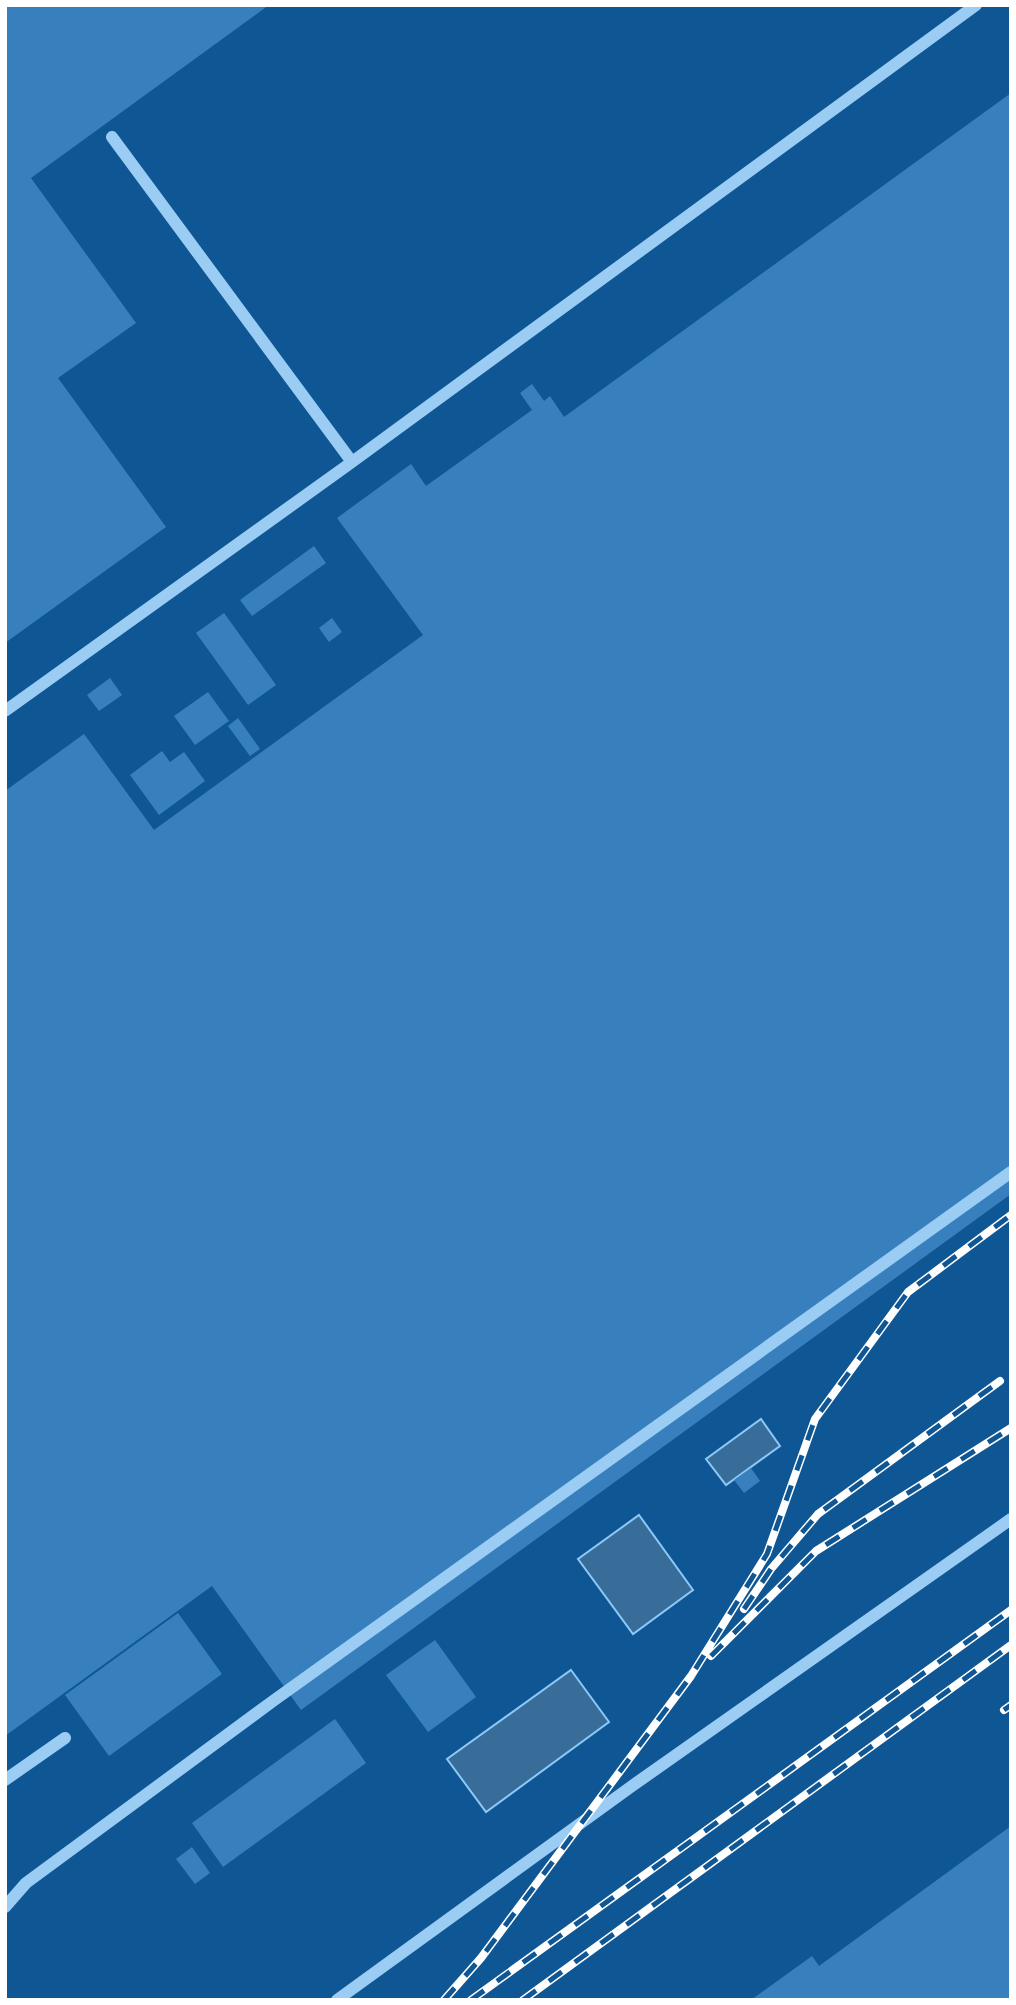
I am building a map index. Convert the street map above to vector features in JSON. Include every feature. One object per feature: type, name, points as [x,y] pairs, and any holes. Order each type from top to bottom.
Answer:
[{"type":"lane","points":[[5,711],[352,462],[976,5]]},
{"type":"lane","points":[[112,137],[352,462]]},
{"type":"lane","points":[[5,1907],[26,1883],[273,1700],[1011,1172]]},
{"type":"lane","points":[[337,2000],[632,1786],[1011,1519]]},
{"type":"lane","points":[[5,1780],[65,1738]]},
{"type":"water","points":[[761,1419],[780,1446],[726,1485],[706,1459]]},
{"type":"water","points":[[639,1515],[693,1590],[633,1634],[578,1559]]},
{"type":"water","points":[[571,1670],[609,1722],[486,1812],[447,1759]]},
{"type":"building","points":[[5,5],[269,5],[31,178],[136,323],[58,378],[166,527],[5,643]]},
{"type":"building","points":[[1011,93],[1011,1194],[301,1710],[212,1586],[5,1736],[5,791],[84,734],[154,830],[423,635],[337,518],[411,464],[426,486],[532,410],[520,393],[532,384],[544,401],[550,396],[564,417]]},
{"type":"building","points":[[314,546],[326,563],[252,616],[240,600]]},
{"type":"building","points":[[224,613],[276,685],[248,705],[196,633]]},
{"type":"building","points":[[332,618],[342,632],[329,642],[319,628]]},
{"type":"building","points":[[110,678],[122,695],[99,711],[87,695]]},
{"type":"building","points":[[208,692],[229,721],[195,745],[174,716]]},
{"type":"building","points":[[238,718],[260,749],[250,756],[228,726]]},
{"type":"building","points":[[162,751],[170,762],[184,752],[205,781],[159,815],[130,775]]},
{"type":"building","points":[[751,1468],[760,1481],[744,1493],[734,1480]]},
{"type":"building","points":[[178,1613],[222,1674],[109,1756],[65,1695]]},
{"type":"building","points":[[435,1640],[476,1697],[428,1732],[386,1675]]},
{"type":"building","points":[[335,1719],[366,1763],[223,1867],[192,1823]]},
{"type":"building","points":[[1011,1826],[1011,2000],[751,2000],[812,1956],[819,1966]]},
{"type":"building","points":[[192,1847],[210,1873],[195,1884],[176,1859]]},
{"type":"railway","points":[[444,2000],[481,1958],[691,1676],[767,1554],[815,1419],[908,1292],[1011,1215]]},
{"type":"railway","points":[[744,1609],[771,1569],[818,1514],[1000,1381]]},
{"type":"railway","points":[[711,1656],[816,1551],[1011,1428]]},
{"type":"railway","points":[[471,2000],[1011,1610]]},
{"type":"railway","points":[[523,2000],[1011,1645]]},
{"type":"railway","points":[[1004,1710],[1011,1705]]}]
